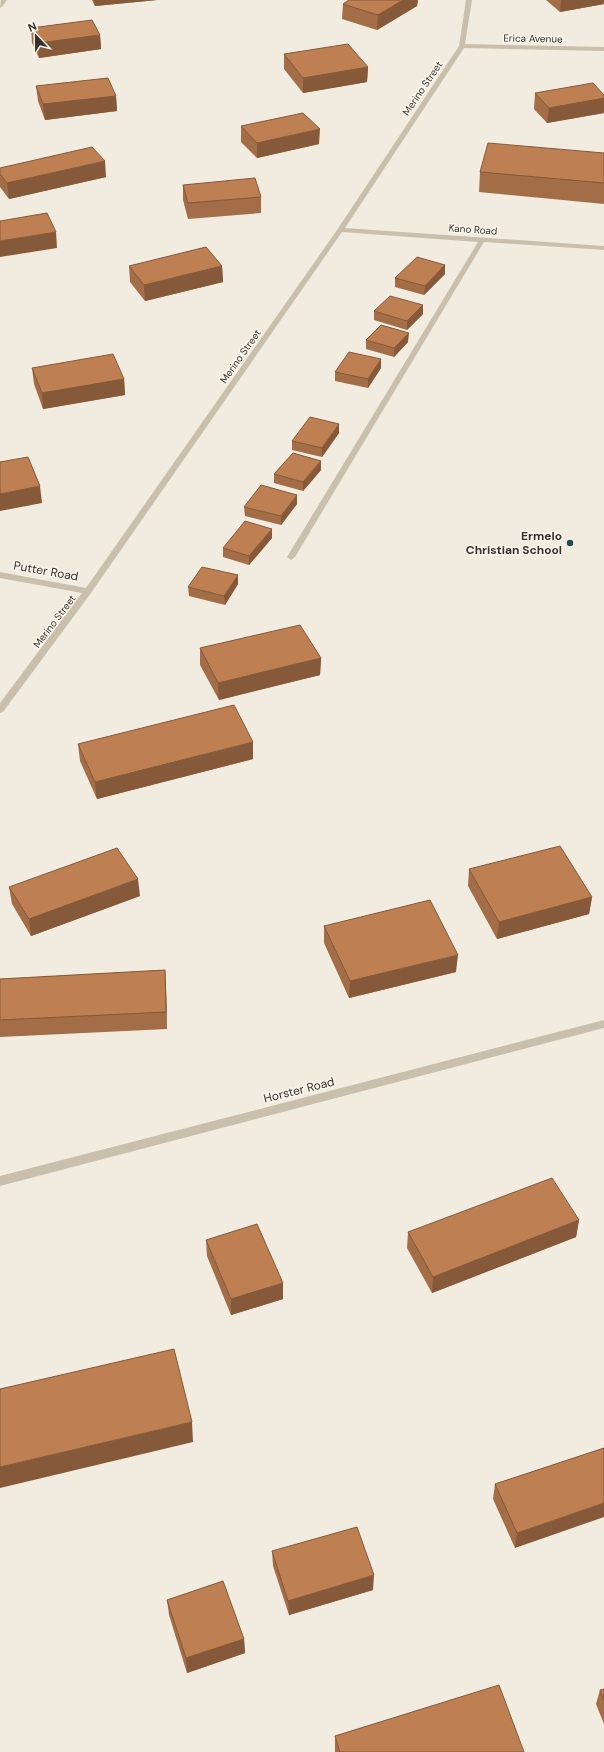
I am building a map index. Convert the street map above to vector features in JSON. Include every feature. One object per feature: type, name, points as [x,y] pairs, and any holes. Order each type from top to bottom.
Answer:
[{"type":"street","points":[[0,6],[4,0]]},
{"type":"street","name":"Merino Street","points":[[0,710],[88,591],[340,230],[462,46],[469,0]]},
{"type":"street","name":"Erica Avenue","points":[[462,46],[604,49]]},
{"type":"street","name":"Kano Road","points":[[340,230],[604,248]]},
{"type":"street","points":[[291,557],[482,240]]},
{"type":"street","name":"Putter Road","points":[[0,575],[88,591]]},
{"type":"street","name":"Horster Road","points":[[0,1181],[604,1024]]},
{"type":"building","points":[[349,0],[403,0],[378,15],[343,4]]},
{"type":"building","points":[[92,20],[100,35],[38,43],[31,28]]},
{"type":"building","points":[[348,44],[368,67],[303,78],[284,54]]},
{"type":"building","points":[[108,78],[116,96],[43,104],[36,86]]},
{"type":"building","points":[[593,83],[604,95],[604,98],[549,108],[535,93]]},
{"type":"building","points":[[303,113],[320,129],[257,143],[241,126]]},
{"type":"building","points":[[488,143],[604,153],[604,183],[480,172]]},
{"type":"building","points":[[92,147],[105,161],[7,183],[0,174],[0,168]]},
{"type":"building","points":[[255,178],[261,197],[188,203],[183,185]]},
{"type":"building","points":[[47,213],[56,232],[0,241],[0,221]]},
{"type":"building","points":[[206,247],[222,266],[144,285],[129,266]]},
{"type":"building","points":[[417,257],[445,265],[425,286],[395,278]]},
{"type":"building","points":[[390,296],[423,305],[407,321],[374,311]]},
{"type":"building","points":[[381,325],[409,333],[394,348],[366,340]]},
{"type":"building","points":[[349,352],[381,359],[368,379],[335,372]]},
{"type":"building","points":[[113,354],[124,379],[42,393],[32,368]]},
{"type":"building","points":[[310,417],[339,424],[322,448],[292,441]]},
{"type":"building","points":[[293,453],[321,461],[303,482],[274,474]]},
{"type":"building","points":[[28,457],[40,486],[0,494],[0,462]]},
{"type":"building","points":[[261,485],[297,495],[281,516],[244,507]]},
{"type":"building","points":[[245,521],[272,529],[249,556],[223,548]]},
{"type":"building","points":[[202,567],[238,575],[224,596],[188,587]]},
{"type":"building","points":[[300,625],[321,658],[218,683],[200,648]]},
{"type":"building","points":[[234,705],[253,742],[95,782],[78,744]]},
{"type":"building","points":[[560,846],[592,897],[499,922],[469,869]]},
{"type":"building","points":[[117,848],[138,879],[29,919],[9,887]]},
{"type":"building","points":[[430,900],[458,955],[350,981],[324,926]]},
{"type":"building","points":[[165,970],[166,1012],[0,1020],[0,979]]},
{"type":"building","points":[[552,1178],[579,1220],[433,1277],[408,1232]]},
{"type":"building","points":[[257,1224],[283,1283],[231,1299],[206,1240]]},
{"type":"building","points":[[174,1349],[192,1422],[0,1467],[0,1389]]},
{"type":"building","points":[[604,1448],[604,1503],[517,1533],[495,1484]]},
{"type":"building","points":[[357,1527],[374,1575],[288,1601],[272,1551]]},
{"type":"building","points":[[223,1581],[244,1639],[186,1658],[167,1600]]},
{"type":"building","points":[[499,1685],[524,1752],[340,1752],[335,1736]]},
{"type":"building","points":[[604,1689],[604,1701],[600,1690]]},
{"type":"place","name":"Ermelo Christian School","points":[[570,543]]}]
